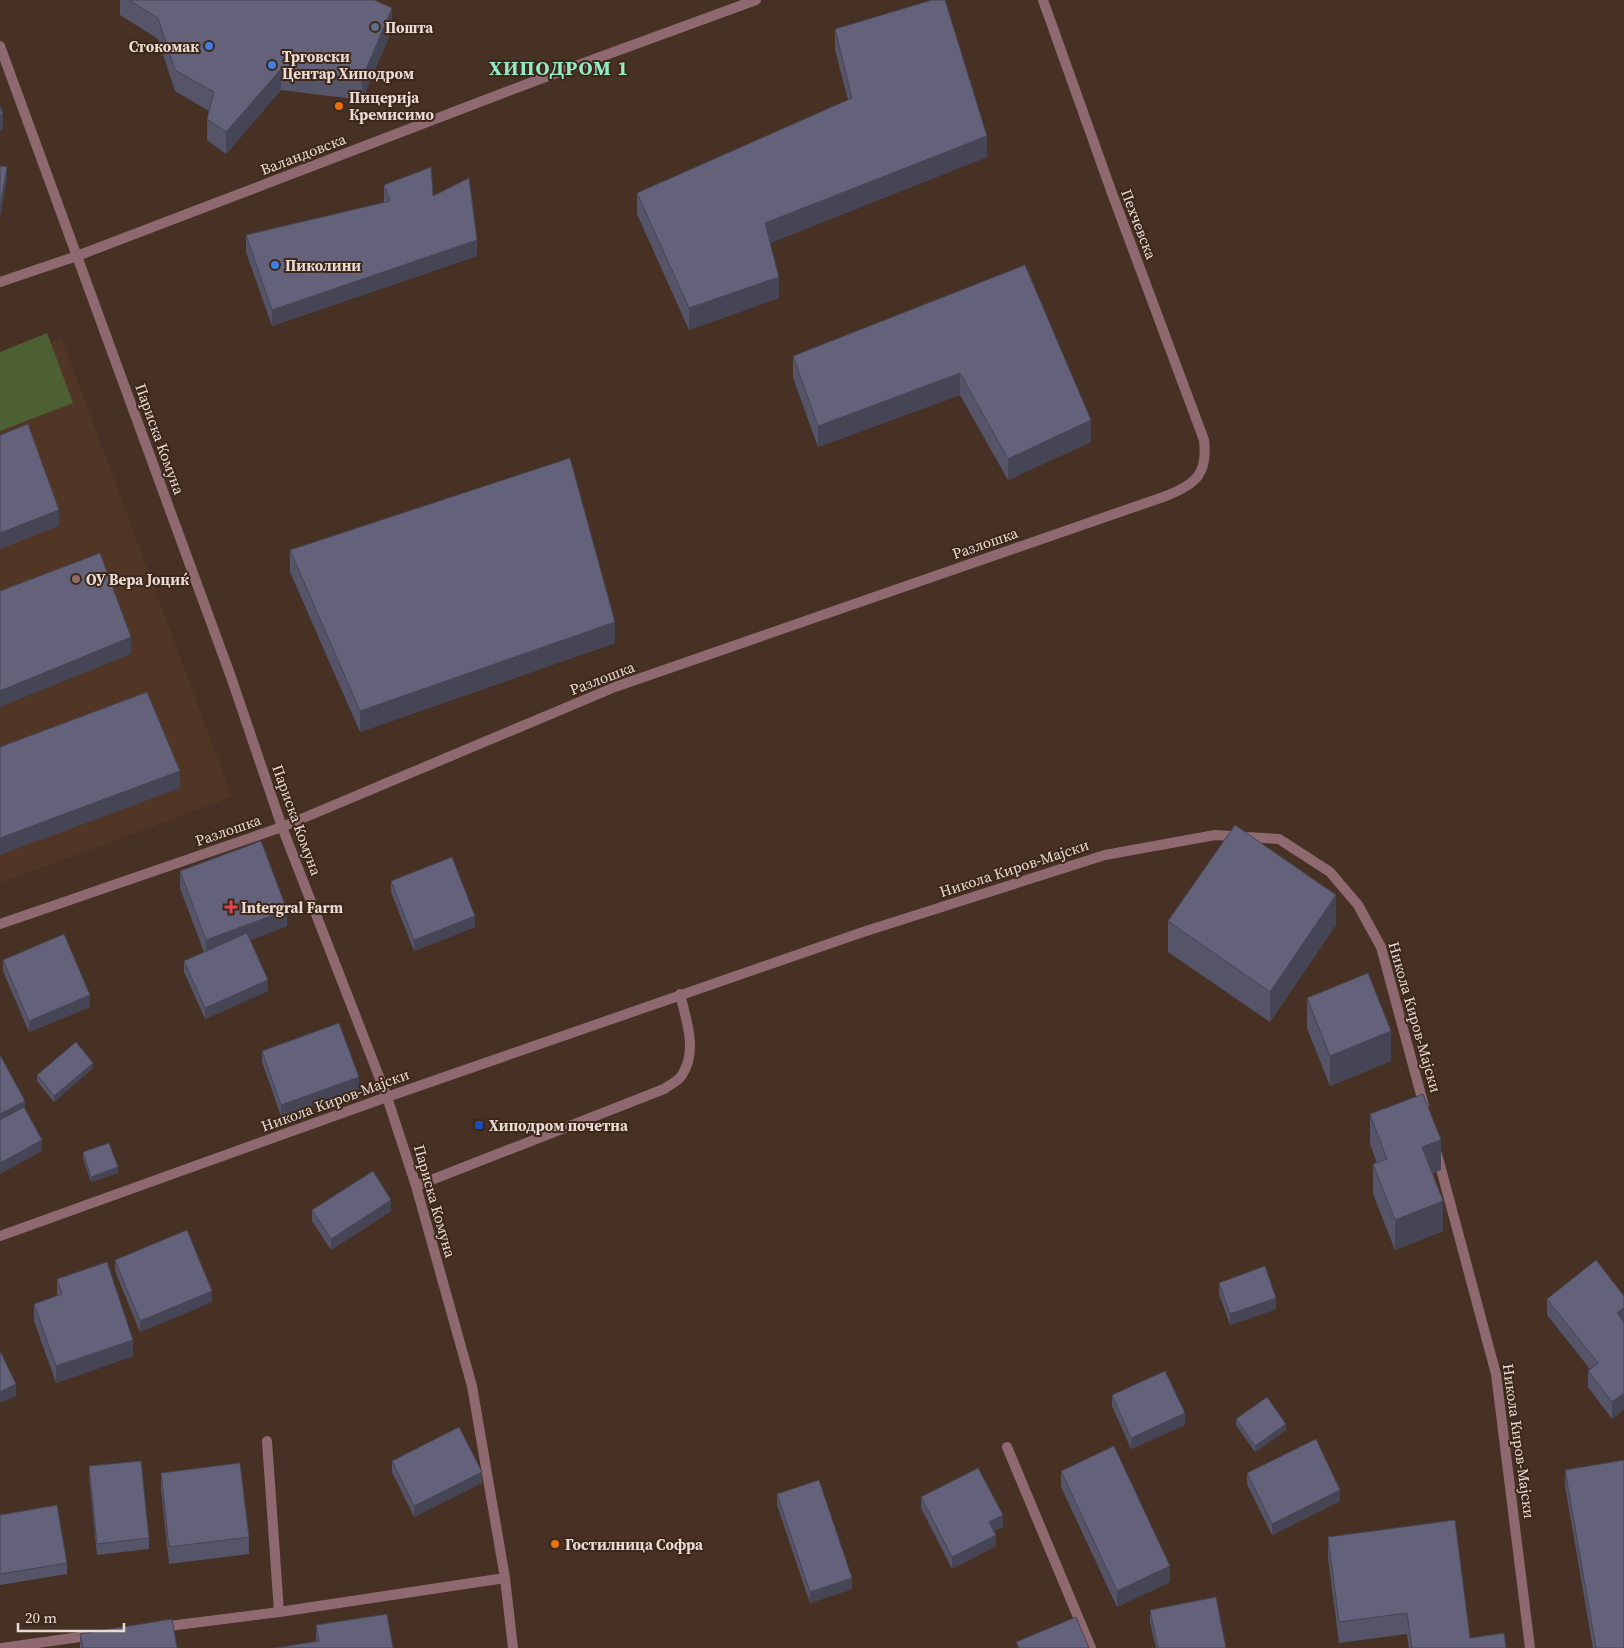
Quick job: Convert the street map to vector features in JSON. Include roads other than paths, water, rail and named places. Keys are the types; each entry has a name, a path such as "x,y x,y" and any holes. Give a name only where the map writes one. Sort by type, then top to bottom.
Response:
{"street":[{"name":"Валандовска","path":"0,282 77,256 531,83 756,0"},
{"name":"Пехчевска","path":"1043,0 1113,196 1204,440 1206,458"},
{"name":"Париска Комуна","path":"0,46 231,677 282,827 387,1097 416,1186 472,1386 505,1578 513,1648"},
{"name":"Разлошка","path":"0,924 282,827 615,687 1183,490 1196,480 1206,458"},
{"name":"Никола Киров-Мајски","path":"0,1236 387,1097 863,932 1105,855 1215,836 1279,839 1330,872 1358,905 1380,947 1427,1116"},
{"path":"416,1186 664,1089 682,1076 690,1057 689,1032 680,994"},
{"name":"Никола Киров-Мајски","path":"1435,1144 1496,1374 1530,1648"},
{"path":"267,1442 279,1612"},
{"path":"1007,1447 1091,1648"},
{"path":"150,1628 279,1612 505,1578"},
{"path":"2,1648 101,1634"}],"place":[{"name":"Пошта","path":"375,27"},
{"name":"Стокомак","path":"209,46"},
{"name":"Трговски Центар Хиподром","path":"272,65"},
{"name":"Пицерија Кремисимо","path":"339,106"},
{"name":"Пиколини","path":"275,265"},
{"name":"ОУ Вера Јоциќ","path":"76,579"},
{"name":"Intergral Farm","path":"231,907"},
{"name":"Хиподром почетна","path":"479,1125"},
{"name":"Гостилница Софра","path":"555,1544"}],"district":[{"name":"ХИПОДРОМ 1","path":"559,68"}]}
